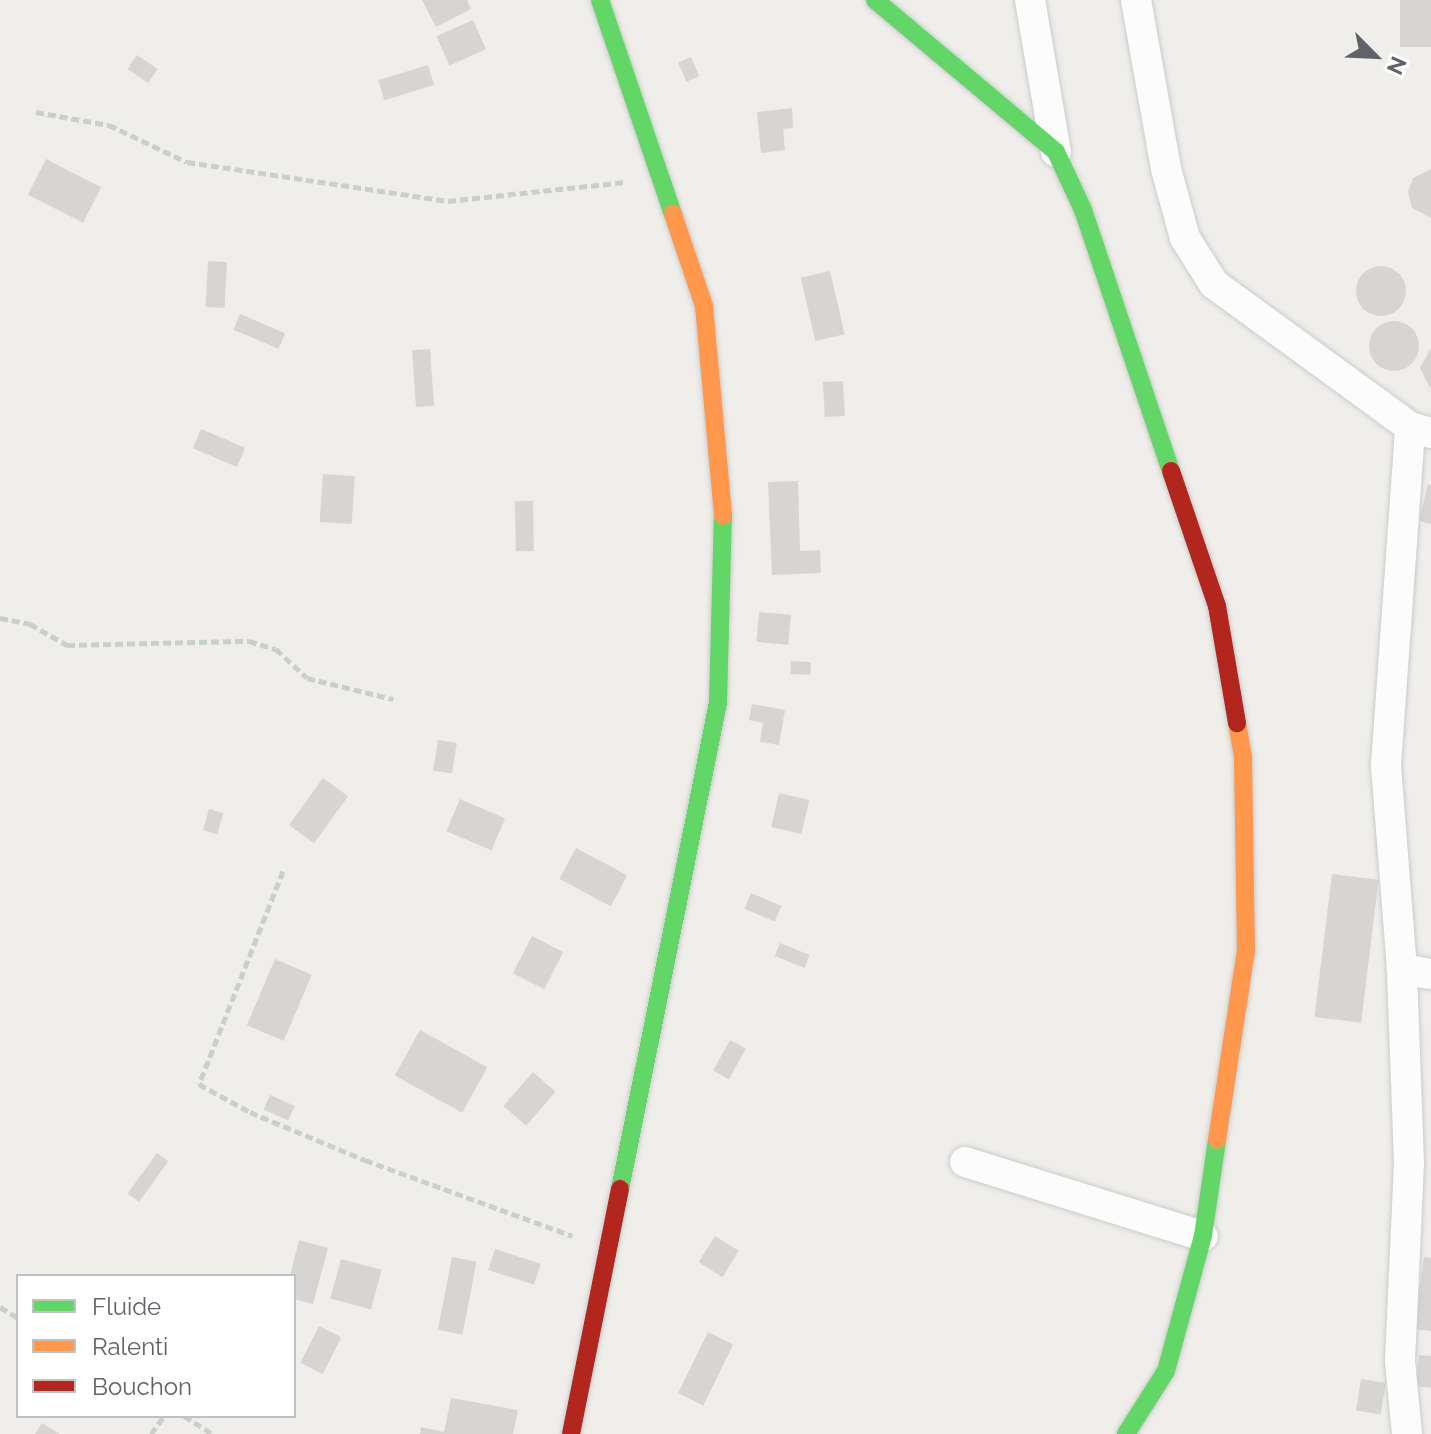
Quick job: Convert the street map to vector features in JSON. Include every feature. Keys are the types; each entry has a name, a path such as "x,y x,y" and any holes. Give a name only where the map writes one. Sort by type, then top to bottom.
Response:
{"street":[{"path":"571,1434 612,1248 718,703 724,530 704,306 664,178 600,0"},
{"path":"875,0 1056,152"},
{"path":"1030,0 1056,152 1083,210 1217,606 1243,757 1246,950 1203,1236 1166,1371 1126,1434"},
{"path":"1136,0 1166,169 1185,238 1214,284 1420,430 1386,765 1417,971 1400,1361 1407,1434"},
{"path":"965,1162 1203,1236"}],"path":[{"path":"36,112 109,125 187,162 448,201 664,178"},
{"path":"0,618 30,624 67,645 249,641 276,649 307,678 393,699"},
{"path":"283,871 199,1084 250,1112 365,1160 612,1248"},
{"path":"187,1418 211,1433"}],"building":[{"path":"422,0 467,0 471,9 436,27"},
{"path":"1400,0 1431,0 1431,47 1400,47"},
{"path":"473,20 486,49 449,66 436,36"},
{"path":"137,55 158,69 148,83 127,69"},
{"path":"691,57 699,76 686,82 678,62"},
{"path":"428,65 434,85 384,100 378,80"},
{"path":"792,108 793,128 783,129 785,150 761,153 757,112"},
{"path":"46,159 101,187 83,223 28,195"},
{"path":"1431,169 1431,218 1412,208 1408,192 1413,178"},
{"path":"208,261 227,262 225,308 206,307"},
{"path":"1381,266 1399,273 1406,291 1399,309 1381,316 1363,309 1356,291 1363,273"},
{"path":"830,271 845,334 815,341 801,278"},
{"path":"240,314 285,333 278,349 233,330"},
{"path":"1394,321 1412,328 1419,346 1412,364 1394,371 1376,364 1369,346 1376,328"},
{"path":"1431,348 1431,390 1420,368"},
{"path":"430,349 434,406 416,407 412,350"},
{"path":"843,381 845,416 825,417 823,382"},
{"path":"201,429 245,448 237,467 193,448"},
{"path":"323,474 355,476 352,524 320,522"},
{"path":"798,481 800,551 820,550 821,573 772,575 768,482"},
{"path":"1428,484 1431,485 1431,524 1419,521"},
{"path":"515,501 533,501 534,551 516,551"},
{"path":"759,612 791,615 788,645 756,642"},
{"path":"791,661 811,662 810,675 790,674"},
{"path":"752,704 785,710 779,745 760,742 763,723 749,720"},
{"path":"438,740 457,743 452,774 433,771"},
{"path":"323,778 348,796 314,843 289,825"},
{"path":"779,793 809,800 801,834 771,827"},
{"path":"460,799 505,818 491,850 446,831"},
{"path":"209,809 223,813 217,834 203,830"},
{"path":"576,848 627,875 611,906 560,879"},
{"path":"1332,874 1379,880 1361,1023 1314,1017"},
{"path":"751,893 781,906 775,922 744,909"},
{"path":"532,936 563,952 544,989 513,973"},
{"path":"780,943 810,955 804,968 775,956"},
{"path":"275,959 312,975 284,1041 247,1025"},
{"path":"420,1030 487,1067 462,1113 395,1075"},
{"path":"730,1040 746,1049 729,1079 713,1071"},
{"path":"533,1072 556,1092 526,1126 503,1106"},
{"path":"270,1095 295,1106 288,1121 263,1110"},
{"path":"157,1153 168,1161 139,1202 128,1193"},
{"path":"715,1236 739,1251 722,1277 699,1262"},
{"path":"299,1240 328,1248 313,1304 296,1300 296,1274 290,1274"},
{"path":"495,1249 541,1264 534,1285 488,1270"},
{"path":"452,1257 477,1262 462,1334 438,1330"},
{"path":"1424,1257 1431,1258 1431,1331 1414,1329"},
{"path":"341,1259 382,1270 371,1309 330,1299"},
{"path":"319,1326 341,1337 323,1374 300,1363"},
{"path":"708,1332 733,1344 703,1405 678,1393"},
{"path":"1419,1355 1431,1356 1431,1388 1416,1386"},
{"path":"1361,1379 1386,1383 1381,1415 1356,1411"},
{"path":"451,1398 518,1410 513,1434 420,1434 421,1427 444,1432"},
{"path":"42,1423 60,1434 35,1434"}],"traffic: fast":[{"path":"600,0 673,214"},
{"path":"875,0 1056,152 1083,210 1171,471"},
{"path":"620,1189 718,703 723,516"},
{"path":"1126,1434 1166,1371 1203,1236 1217,1140"}],"traffic: slow":[{"path":"673,214 704,306 723,516"},
{"path":"1217,1140 1246,950 1243,757 1237,723"}],"traffic: jam":[{"path":"1171,471 1217,606 1237,723"},
{"path":"571,1434 620,1189"}]}
